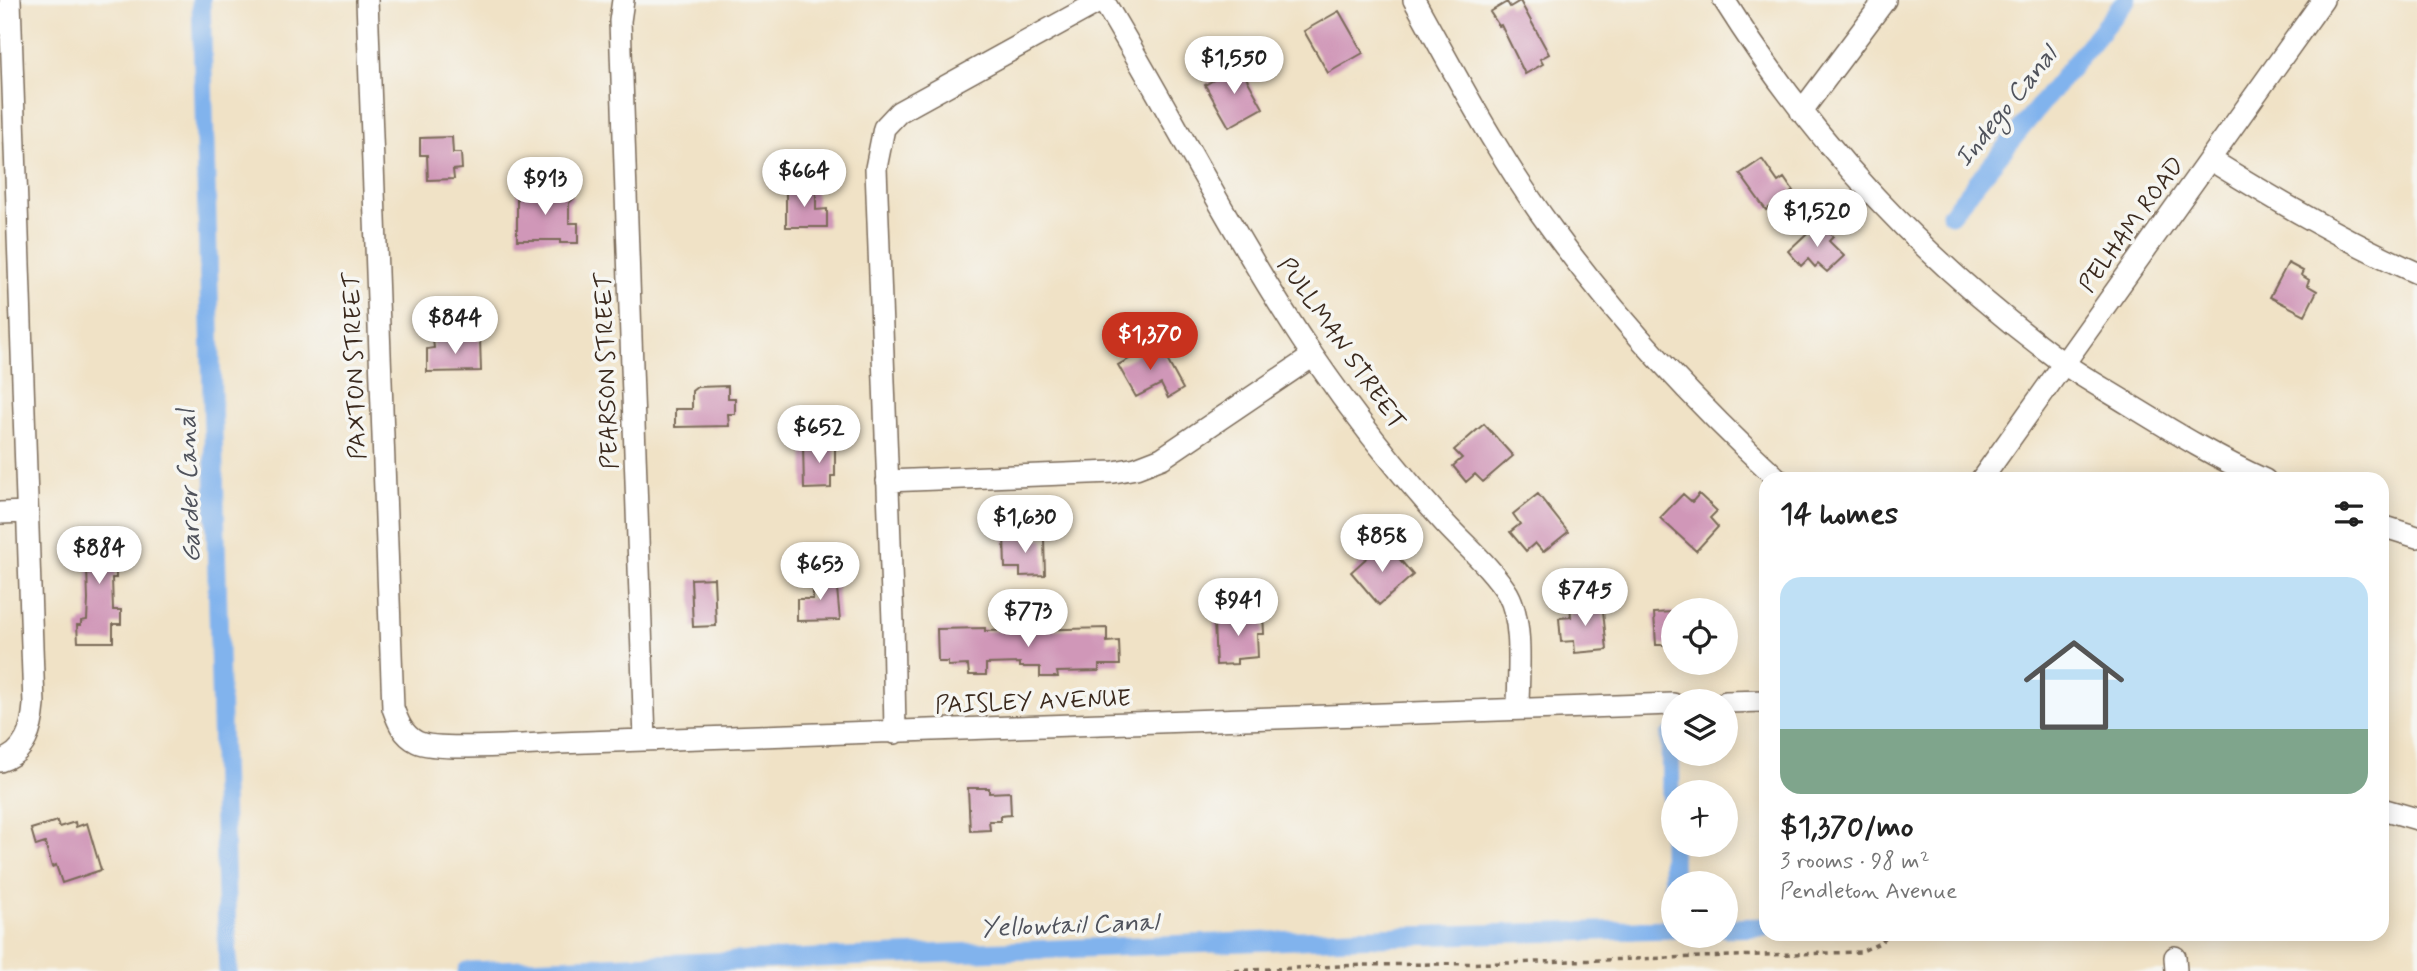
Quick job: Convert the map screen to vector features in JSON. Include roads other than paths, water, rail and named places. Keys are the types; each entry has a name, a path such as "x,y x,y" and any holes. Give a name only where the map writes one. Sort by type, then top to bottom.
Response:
{"street":[{"name":"PAXTON STREET","path":"367,0 393,708 400,728"},
{"name":"PEARSON STREET","path":"623,0 620,35 645,740"},
{"path":"895,733 876,168 884,128 899,112 1102,0"},
{"name":"PULLMAN STREET","path":"1102,0 1251,257 1314,356 1379,444 1508,595 1516,614 1518,709"},
{"path":"1414,0 1485,128 1553,232 1606,300 1671,374 1771,472"},
{"path":"1724,0 1801,112 1849,170 1903,228 1969,288 2064,363 2197,444 2250,472"},
{"path":"1801,112 1885,0"},
{"name":"PELHAM ROAD","path":"1987,472 2323,0"},
{"path":"0,761 9,758 24,745 32,727 34,705 28,512 9,262 7,9"},
{"path":"2211,160 2311,220 2417,273"},
{"path":"887,481 1114,472 1136,468 1161,458 1314,356"},
{"path":"0,513 28,512"},
{"path":"2389,528 2417,537"},
{"path":"1738,702 1759,701"},
{"name":"PAISLEY AVENUE","path":"400,728 418,743 438,747 1661,704"},
{"path":"2389,811 2417,819"}],"waterway":[{"name":"Garder Canal","path":"201,0 228,971"},
{"name":"Indego Canal","path":"1951,214 2126,0"},
{"path":"1671,766 1672,871"},
{"name":"Yellowtail Canal","path":"1738,928 1759,927"},
{"name":"Yellowtail Canal","path":"467,971 1406,936 1661,929"}]}
